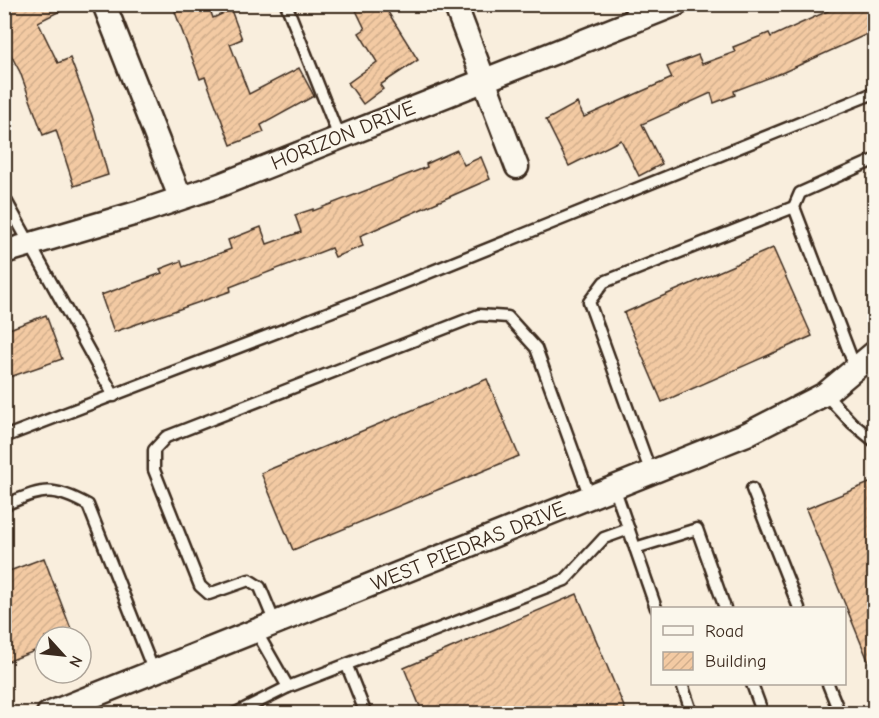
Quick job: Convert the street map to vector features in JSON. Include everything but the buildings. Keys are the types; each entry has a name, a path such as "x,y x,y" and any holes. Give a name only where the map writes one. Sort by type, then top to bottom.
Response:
{"street":[{"path":"104,4 180,197"},
{"path":"455,4 517,167"},
{"name":"HORIZON DRIVE","path":"4,252 140,212 220,185 485,78 632,12 676,4"},
{"name":"WEST PIEDRAS DRIVE","path":"48,714 747,434 825,394 867,364"}],"lane":[{"path":"286,4 339,137"},
{"path":"4,437 114,396 874,93"},
{"path":"651,473 589,302 604,282 794,207 800,193 874,160"},
{"path":"4,197 114,396"},
{"path":"794,207 867,364"},
{"path":"288,687 266,627 260,587 249,580 209,594 200,586 154,470 154,450 166,437 479,315 508,317 536,348 590,497"},
{"path":"825,394 852,423 874,441"},
{"path":"614,487 655,607"},
{"path":"4,505 43,489 69,495 88,505 154,672"},
{"path":"752,489 798,607"},
{"path":"635,548 697,529 724,607"},
{"path":"234,714 288,687 565,580 604,538 629,530"},
{"path":"347,666 366,714"},
{"path":"682,685 692,714"},
{"path":"752,685 763,714"},
{"path":"828,685 840,714"}]}
